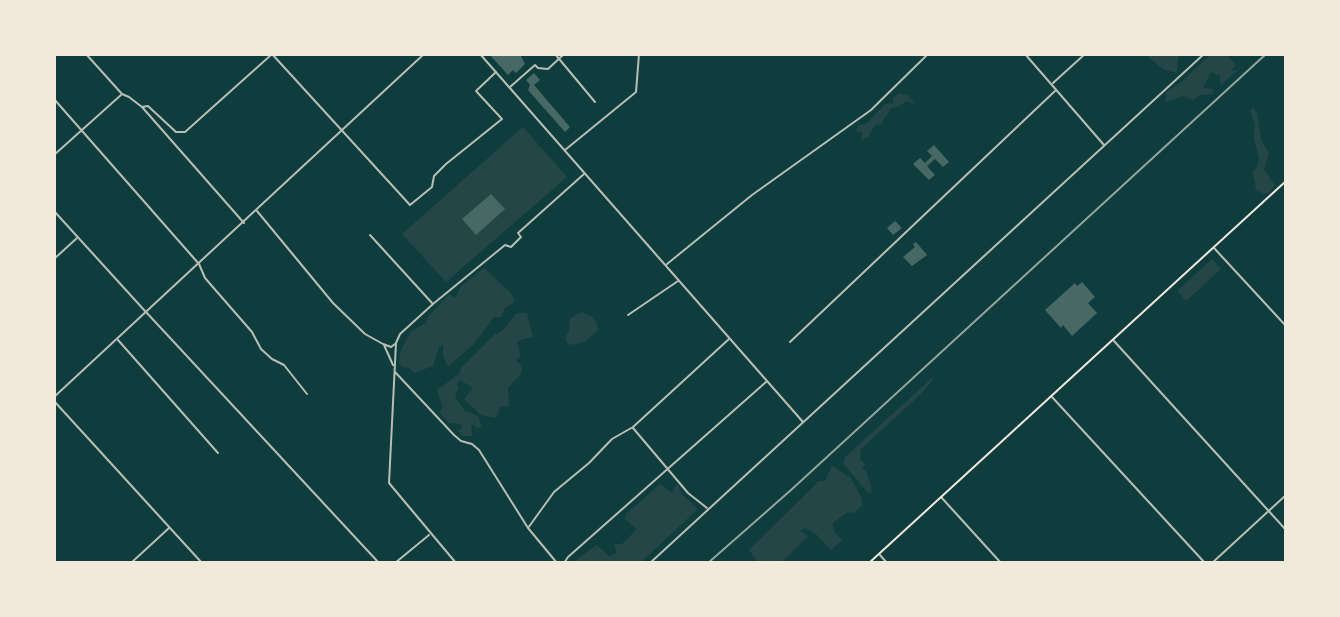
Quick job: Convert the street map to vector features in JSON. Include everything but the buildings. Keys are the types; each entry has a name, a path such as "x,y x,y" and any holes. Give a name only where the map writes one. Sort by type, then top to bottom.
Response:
{"main road":[{"path":"869,563 1286,181"}],"street":[{"path":"86,54 122,94 142,107 244,223"},
{"path":"142,107 148,106 176,132 185,132 272,54 410,205 432,187 434,176 446,164 502,119 476,91 497,72"},
{"path":"202,563 54,399 424,54"},
{"path":"481,54 804,423"},
{"path":"555,54 595,102"},
{"path":"510,87 535,65 548,69 564,54"},
{"path":"565,150 636,92 639,54"},
{"path":"666,265 752,195 871,110 928,54"},
{"path":"1025,54 1105,146"},
{"path":"1050,85 1085,54"},
{"path":"650,563 1204,54"},
{"path":"790,342 1055,91"},
{"path":"54,155 122,94"},
{"path":"54,99 199,264 205,278 252,332 261,349 284,365 307,394"},
{"path":"456,563 389,483 396,343 400,334 433,304 505,245 511,247 521,237 518,233 584,173"},
{"path":"257,210 333,303 365,334 391,347 396,343"},
{"path":"54,211 379,563"},
{"path":"370,235 433,304"},
{"path":"54,259 78,237"},
{"path":"1214,248 1286,326"},
{"path":"628,315 679,280"},
{"path":"117,339 218,453"},
{"path":"528,528 554,492 612,439 633,427 730,339"},
{"path":"1113,340 1286,530"},
{"path":"383,344 394,370 454,435 479,450 528,528 557,563"},
{"path":"564,563 767,381"},
{"path":"1051,396 1205,563"},
{"path":"633,427 688,493 708,509"},
{"path":"1212,563 1286,495"},
{"path":"941,497 1001,563"},
{"path":"131,563 169,528"},
{"path":"395,563 430,534"},
{"path":"879,554 887,563"}],"shaded area":[{"path":"1145,54 1182,54 1178,58 1177,73 1163,69"},
{"path":"1211,54 1226,54 1236,65 1231,71 1238,70 1221,85 1220,76 1211,72 1203,88 1214,89 1212,94 1200,95 1193,100 1184,96 1165,102 1166,92"},
{"path":"900,93 907,95 915,104 906,101 891,108 881,124 874,126 868,137 861,140 862,133 856,131 858,125 866,124 885,104 893,103 893,97"},
{"path":"1253,107 1257,113 1261,139 1269,154 1264,169 1275,185 1264,194 1256,190 1253,172 1259,158 1250,110"},
{"path":"523,127 567,177 446,282 402,234"},
{"path":"1212,259 1221,269 1186,301 1177,291"},
{"path":"484,268 510,292 515,300 512,304 505,308 501,317 494,317 473,345 448,366 443,357 443,345 439,347 433,366 414,373 402,367 399,363 400,352 410,332 426,323 449,294 455,298 461,286"},
{"path":"582,312 593,317 599,329 586,341 573,345 567,343 565,338 570,318"},
{"path":"517,313 527,313 533,337 517,343 521,357 516,360 522,366 521,374 508,388 509,406 499,407 495,418 481,415 464,399 473,388 460,380 457,383 459,390 455,393 457,400 465,411 478,416 482,427 476,428 474,424 471,426 472,436 462,436 457,430 462,429 461,424 449,423 439,412 443,408 437,390 459,374 461,368"},
{"path":"932,378 920,395 861,449 860,459 865,464 862,469 866,471 871,486 871,493 867,492 843,463 846,456"},
{"path":"832,466 851,478 862,499 862,506 854,513 848,512 833,523 834,531 842,540 831,550 816,534 805,528 800,531 808,536 781,563 756,560 749,550 819,481 825,481"},
{"path":"660,484 672,493 677,484 683,495 698,509 640,563 571,563 597,545 609,556 617,553 614,544 622,544 636,528 625,519 626,514"}],"railway":[{"path":"708,563 1266,54"}]}
